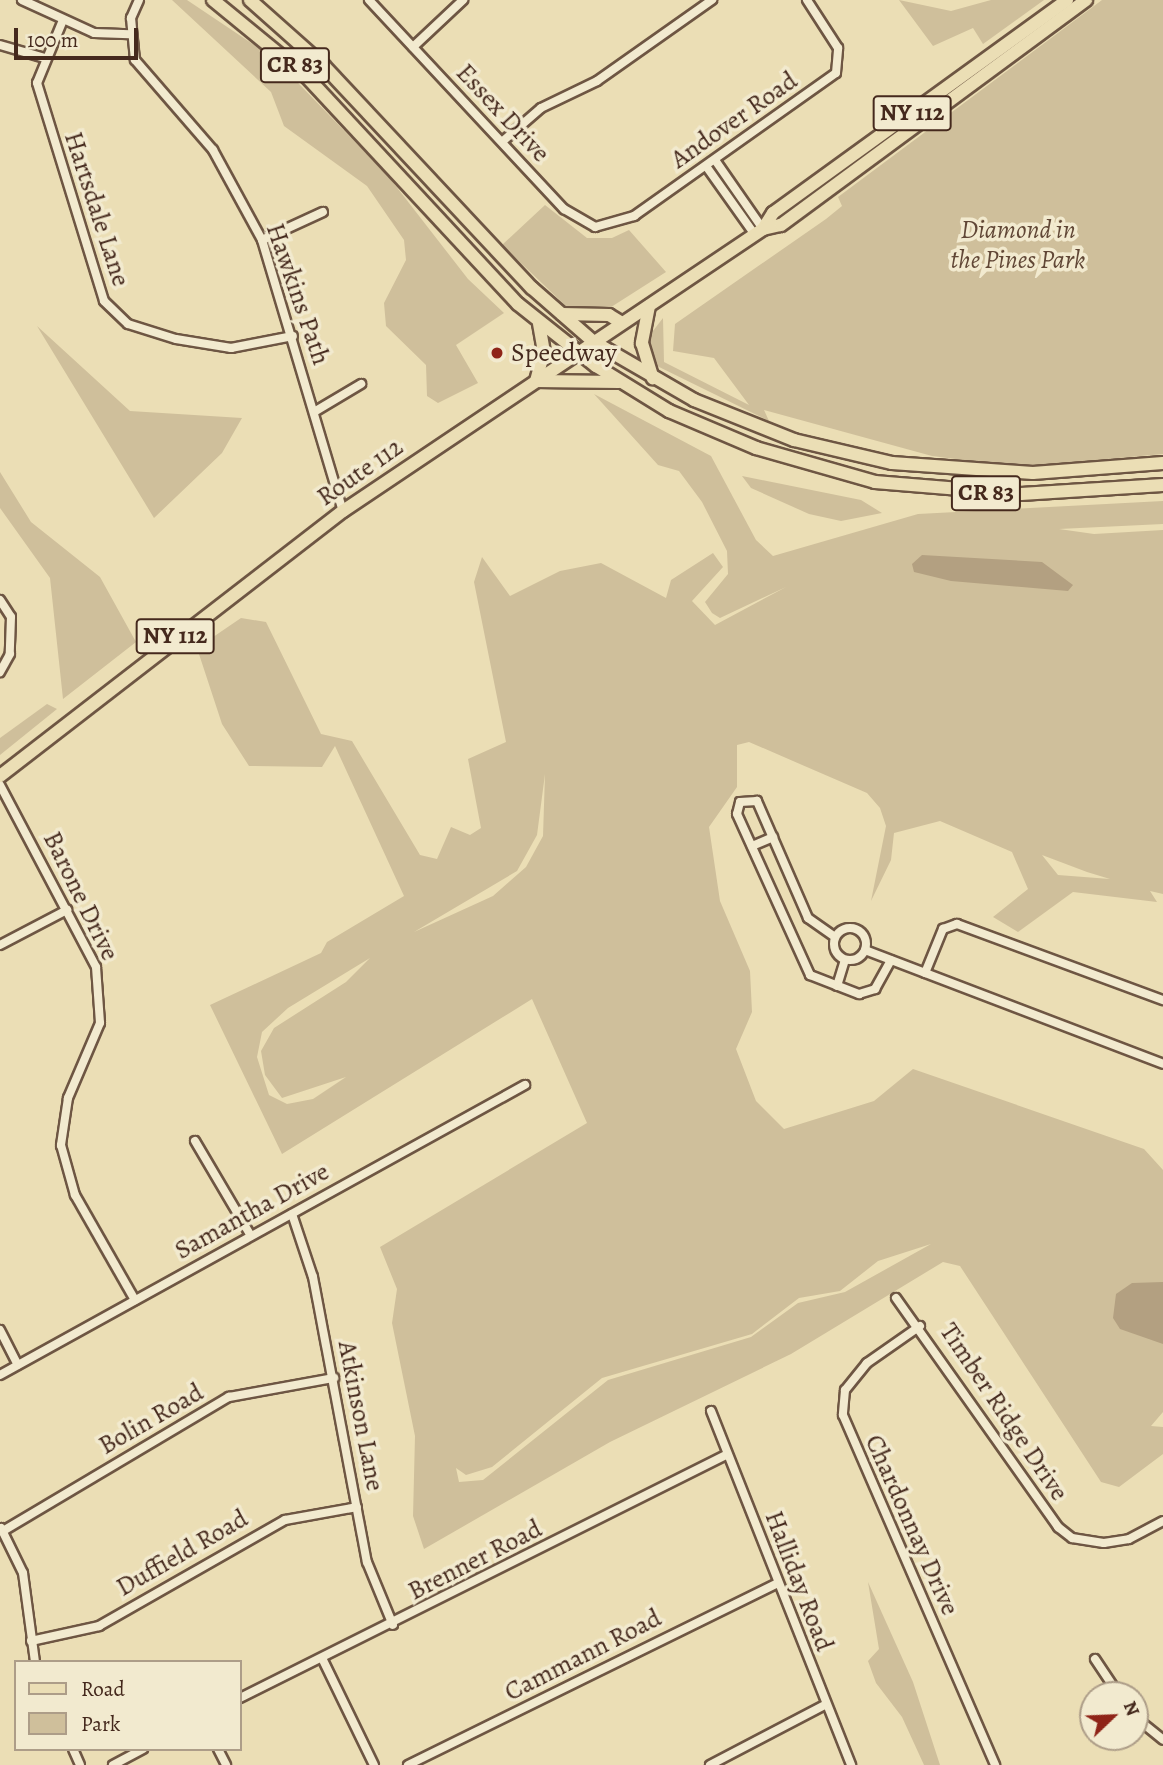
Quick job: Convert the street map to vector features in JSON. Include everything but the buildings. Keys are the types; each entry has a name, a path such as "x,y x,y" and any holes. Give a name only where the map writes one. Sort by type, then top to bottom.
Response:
{"main road":[{"name":"CR 83","path":"213,0 306,76 539,323 619,382 756,448 901,486 1021,495 1163,485"},
{"name":"CR 83","path":"250,0 324,65 562,314 594,342 653,379 794,440 903,464 1033,473 1163,463"},
{"name":"Route 112","path":"759,232 773,213 1067,0"},
{"name":"Route 112","path":"0,776 343,511 759,232 782,225 1086,0"},
{"path":"649,306 642,343 653,379"},
{"path":"562,314 609,314 622,323"},
{"path":"539,323 544,352 536,381 619,382"},
{"path":"901,486 903,464"}],"street":[{"path":"22,0 94,33 130,34"},
{"name":"Hawkins Path","path":"139,0 130,34 139,68 213,150 262,240 293,336 343,511"},
{"name":"Essex Drive","path":"369,0 574,218 595,227 621,224"},
{"path":"412,47 463,0"},
{"path":"503,141 541,108 597,81 712,0"},
{"name":"Andover Road","path":"621,224 836,72 831,33 807,0"},
{"name":"Hartsdale Lane","path":"63,20 44,58 37,83 43,113 94,282 116,315 148,333 231,348 293,336"},
{"path":"0,45 44,58"},
{"path":"715,160 759,232"},
{"path":"706,166 759,232"},
{"path":"262,240 323,212"},
{"path":"314,412 361,384"},
{"path":"0,600 10,617 10,654 0,672"},
{"name":"Barone Drive","path":"0,785 96,967 100,1013 68,1098 61,1145 75,1195 135,1300"},
{"path":"835,937 808,918 773,837 750,798 737,814 810,975 859,994 875,989 891,960"},
{"path":"752,846 773,837"},
{"path":"0,945 67,909"},
{"path":"925,973 943,929 957,924 1163,1000"},
{"path":"845,960 834,949 835,937 843,929 857,929 865,950"},
{"path":"837,986 845,960 865,950 1163,1064"},
{"name":"Samantha Drive","path":"0,1375 525,1085"},
{"path":"195,1141 251,1236"},
{"name":"Atkinson Lane","path":"292,1214 308,1256 334,1378 367,1562 393,1625"},
{"name":"Timber Ridge Drive","path":"895,1298 920,1326 1058,1527 1072,1538 1104,1544 1129,1539 1163,1521"},
{"name":"Chardonnay Drive","path":"920,1326 867,1363 845,1390 843,1415 995,1765"},
{"path":"0,1330 18,1365"},
{"name":"Bolin Road","path":"1,1528 229,1397 334,1378"},
{"name":"Halliday Road","path":"711,1411 726,1455 851,1765"},
{"name":"Brenner Road","path":"242,1697 393,1625 726,1455"},
{"name":"Duffield Road","path":"31,1641 99,1626 285,1520 356,1507"},
{"path":"1,1528 23,1573 35,1660"},
{"name":"Cammann Road","path":"408,1765 778,1583"},
{"path":"322,1658 374,1765"},
{"path":"1095,1659 1110,1681"},
{"path":"710,1765 825,1705"},
{"path":"1149,1728 1163,1740"},
{"path":"113,1765 139,1751"}],"green space":[{"path":"172,0 187,0 275,59 388,176 468,279 504,313 456,345 478,383 438,403 427,396 426,365 386,326 384,303 406,260 404,240 367,186 284,126 271,92"},
{"path":"899,0 951,11 991,0 1044,0 983,44 973,28 933,46"},
{"name":"Diamond in the Pines Park","path":"1102,0 1163,0 1163,454 1018,467 932,456 764,410 769,421 653,364 649,336 663,318 664,362 749,405 714,358 673,351 675,324 826,219 842,206 838,197"},
{"path":"545,205 587,238 612,238 629,230 666,272 608,309 568,308 502,245"},
{"path":"37,326 130,411 242,418 222,453 154,518"},
{"path":"594,394 711,456 756,540 773,556 918,514 1163,501 1163,524 1059,529 1094,534 1163,530 1163,894 1150,891 1157,902 1073,892 1018,932 993,917 1028,889 1012,852 940,821 894,833 891,860 871,901 886,826 880,808 867,793 749,742 737,745 737,787 709,827 720,901 750,971 752,1012 736,1049 756,1101 784,1129 874,1101 913,1069 1144,1149 1163,1170 1163,1412 1151,1426 1163,1427 1163,1454 1119,1487 1101,1482 960,1266 943,1262 791,1354 610,1442 424,1549 413,1516 415,1436 392,1323 397,1289 380,1247 587,1123 532,999 282,1154 210,1005 321,953 327,942 404,896 335,746 322,767 249,766 222,724 197,648 241,618 266,622 321,734 352,741 420,855 437,859 451,827 470,835 481,828 468,759 506,742 474,582 482,557 510,596 560,571 601,563 666,598 671,580 713,553 723,567 692,601 715,625 786,587 720,618 712,613 705,602 728,574 727,551 702,502 679,471 658,465","holes":["545,774 543,836 526,867 493,896 414,932 517,871 537,835","1042,855 1110,879 1058,875","370,958 346,982 274,1028 261,1051 265,1075 282,1098 346,1077 313,1099 287,1104 269,1095 257,1057 262,1032 288,1008","931,1244 845,1292 798,1303 751,1337 608,1380 483,1480 459,1482 456,1468 466,1475 492,1467 602,1378 752,1334 799,1298 840,1291 878,1261"]},
{"path":"0,472 31,522 100,577 136,642 63,699 50,578 0,508"},
{"path":"742,476 861,500 882,513 841,521 809,514 751,488"},
{"path":"47,704 57,709 0,755 0,738"},
{"path":"868,1582 913,1682 940,1765 924,1765 902,1717 876,1683 868,1661 879,1649"}],"shaded area":[{"path":"922,555 1042,562 1073,585 1068,591 951,581 914,572 912,564"},
{"path":"1163,1282 1163,1344 1120,1329 1113,1318 1116,1294 1132,1283"}],"place":[{"name":"Speedway","path":"497,353"}]}
